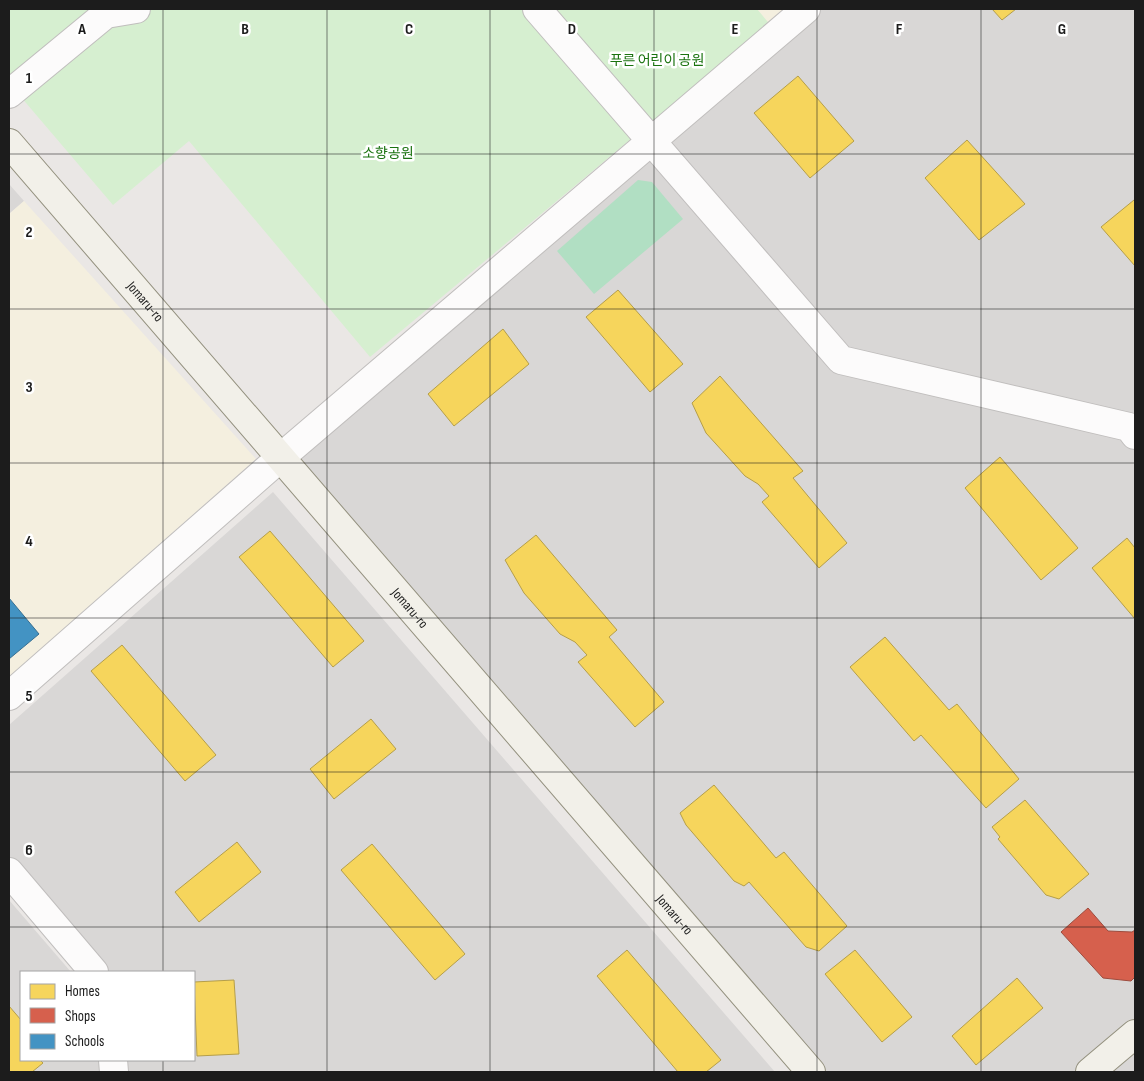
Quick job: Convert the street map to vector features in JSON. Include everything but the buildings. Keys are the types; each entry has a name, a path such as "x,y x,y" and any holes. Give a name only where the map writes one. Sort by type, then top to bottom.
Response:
{"street":[{"path":"9,94 104,11 136,9"},
{"path":"537,9 841,360 1129,427 1135,435"},
{"path":"9,696 280,458 806,9"},
{"name":"Jomaru-ro","path":"9,143 811,1072"},
{"path":"9,872 93,971"},
{"path":"1090,1072 1135,1034"}],"shaded area":[{"path":"754,9 806,9 776,35"},
{"path":"806,9 1135,9 1135,1072 811,1072 280,458"},
{"path":"9,184 24,201 9,214"},
{"path":"24,201 256,459 9,677 9,214"},
{"path":"273,492 775,1072 127,1072 126,1061 195,1061 195,971 102,971 9,861 9,725"},
{"path":"9,900 70,971 20,971 20,1061 103,1061 103,1072 9,1072"}],"green space":[{"name":"소향공원","path":"9,9 521,9 631,139 370,357 189,141 113,205 9,83"},
{"name":"푸른 어린이 공원","path":"546,9 757,9 773,28 652,132"},
{"path":"638,180 652,182 683,219 594,294 557,251"}]}
